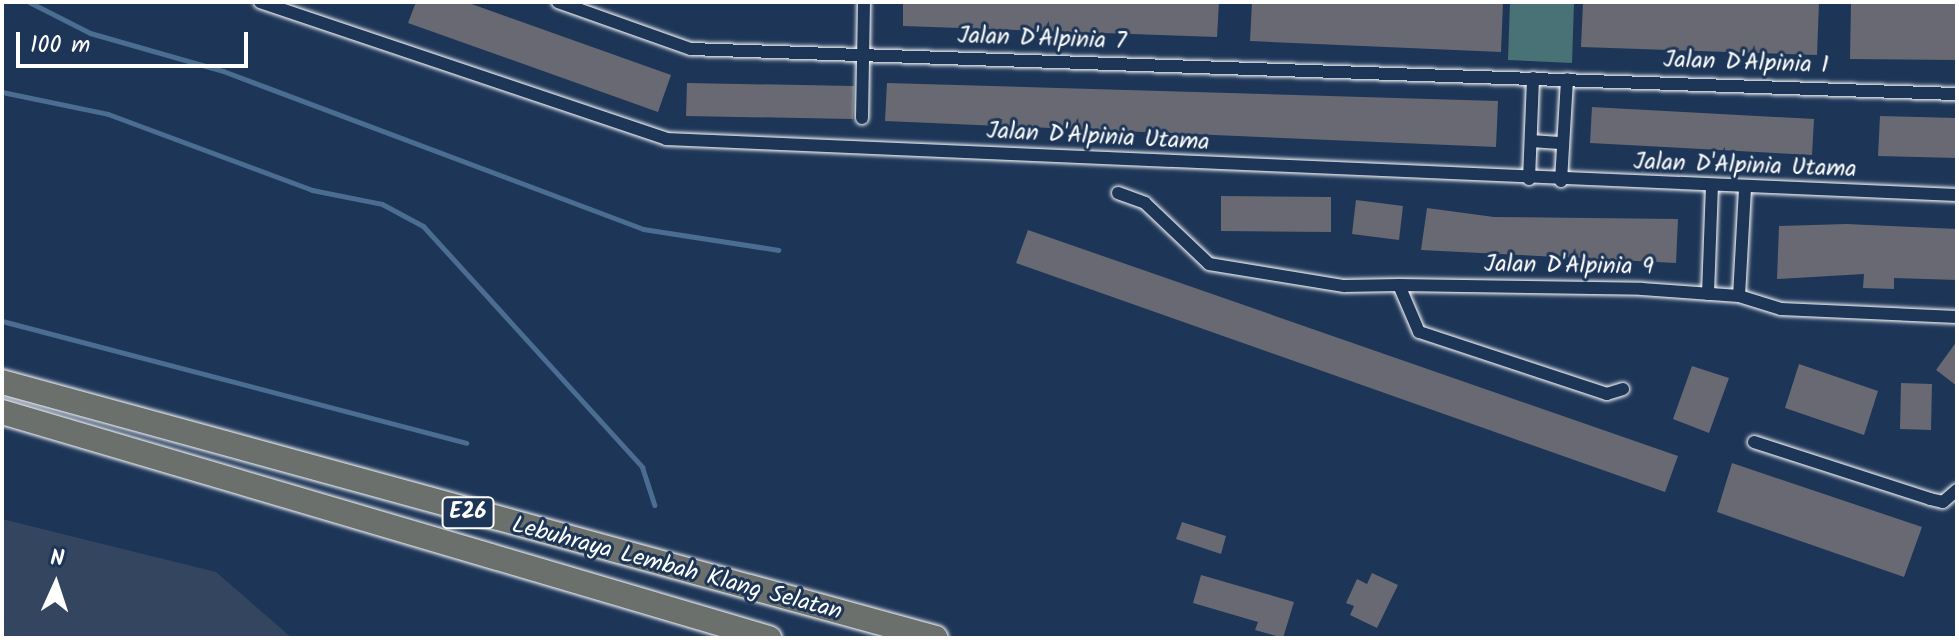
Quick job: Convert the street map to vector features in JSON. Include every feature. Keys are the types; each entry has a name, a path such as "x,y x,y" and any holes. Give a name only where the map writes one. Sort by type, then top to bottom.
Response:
{"highway":[{"name":"Lebuhraya Lembah Klang Selatan","path":"2,382 936,638"},
{"name":"Lebuhraya Lembah Klang Selatan","path":"2,412 769,638"}],"street":[{"name":"Jalan D'Alpinia Utama","path":"260,2 666,139 1561,181 1957,195"},
{"name":"Jalan D'Alpinia 7","path":"558,2 691,49 1533,78"},
{"path":"862,118 864,2"},
{"path":"1529,179 1533,78"},
{"name":"Jalan D'Alpinia 1","path":"1533,78 1957,94"},
{"path":"1561,181 1567,79"},
{"path":"1531,141 1563,143"},
{"path":"1708,294 1712,186"},
{"path":"1739,296 1745,188"},
{"name":"Jalan D'Alpinia 9","path":"1118,193 1145,203 1209,264 1329,285 1708,294 1739,296 1781,309 1957,317"},
{"path":"1399,285 1419,332 1607,394 1623,389"},
{"path":"1754,442 1930,499 1943,502 1957,490"}],"shaded area":[{"path":"2,519 216,572 292,638 2,638"}],"green space":[{"path":"1510,2 1574,2 1572,63 1508,60"}],"building":[{"path":"416,2 466,2 671,75 658,112 408,23"},
{"path":"903,2 1219,2 1217,37 903,26"},
{"path":"1252,2 1503,2 1501,52 1250,41"},
{"path":"1583,2 1819,2 1817,55 1581,47"},
{"path":"1851,2 1957,2 1957,60 1850,59"},
{"path":"687,83 854,86 853,119 686,116"},
{"path":"887,83 1498,101 1496,147 885,121"},
{"path":"1592,107 1814,119 1812,155 1590,143"},
{"path":"1880,116 1957,118 1957,158 1878,156"},
{"path":"1221,196 1331,197 1331,232 1221,231"},
{"path":"1356,200 1403,206 1399,240 1352,234"},
{"path":"1427,208 1494,217 1678,219 1676,263 1421,250"},
{"path":"1846,224 1957,229 1957,280 1894,278 1894,289 1863,288 1864,274 1777,279 1779,226"},
{"path":"1028,230 1678,456 1665,492 1016,263"},
{"path":"1957,341 1957,386 1936,370"},
{"path":"1799,364 1878,391 1864,435 1785,408"},
{"path":"1692,366 1729,378 1709,433 1673,419"},
{"path":"1901,383 1932,384 1931,430 1900,429"},
{"path":"1732,463 1922,527 1904,577 1717,512"},
{"path":"1182,522 1226,536 1221,554 1176,539"},
{"path":"1372,573 1398,585 1377,628 1350,615 1354,606 1346,603 1357,579 1367,584"},
{"path":"1201,575 1294,602 1283,638 1255,630 1258,622 1193,603"}],"waterway":[{"path":"29,2 90,33 223,71 643,229 778,250"},
{"path":"2,92 108,114 312,190 382,204 423,226 642,467 654,505"},
{"path":"2,321 466,443"}]}
